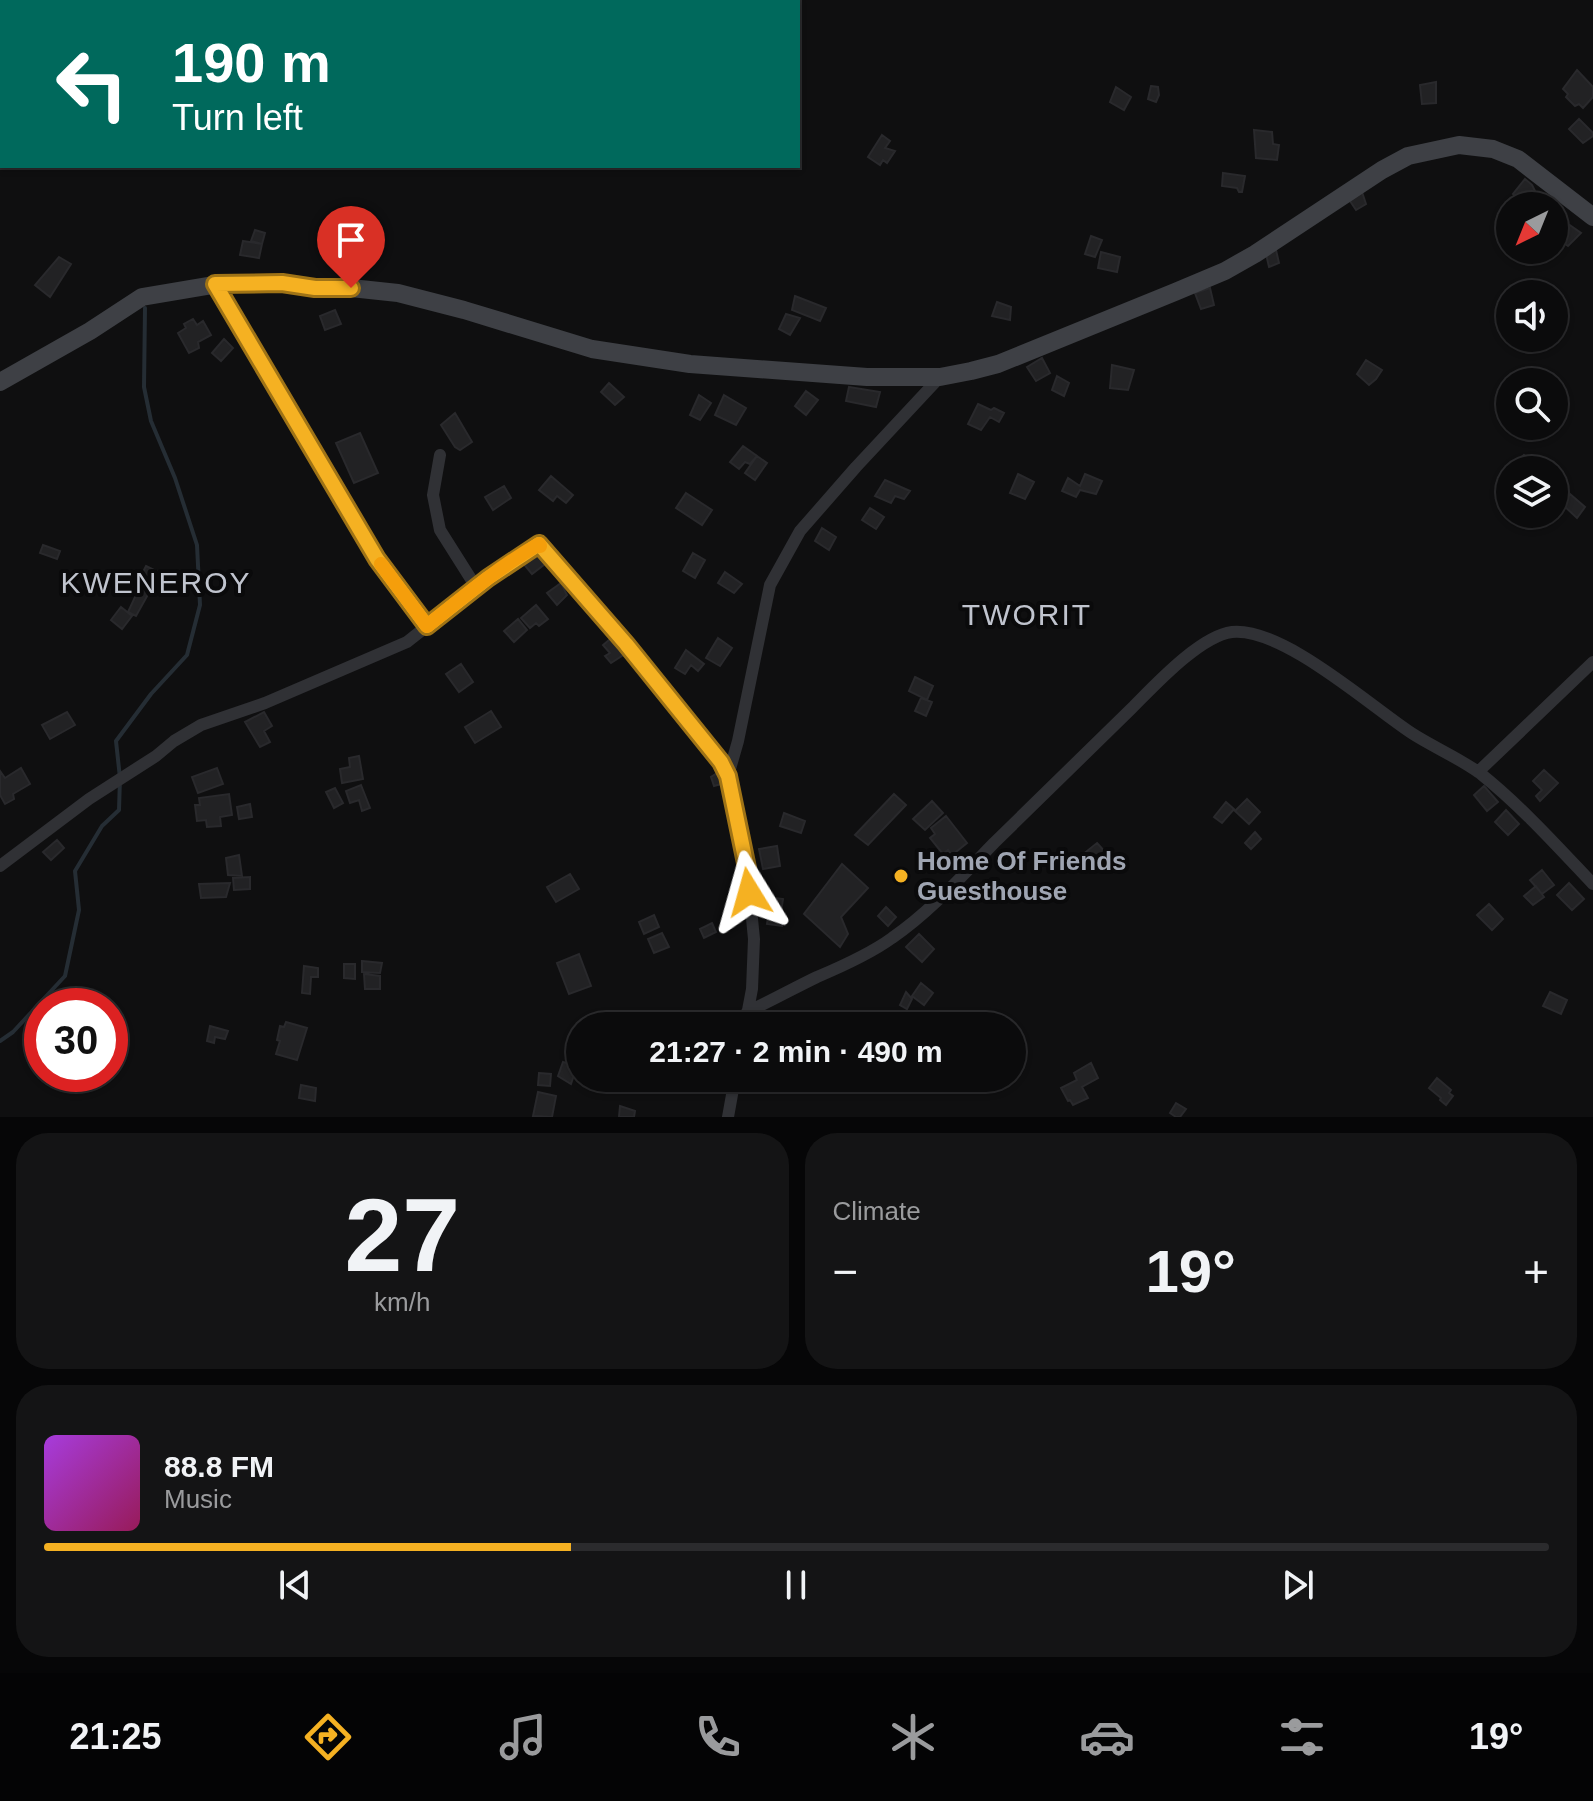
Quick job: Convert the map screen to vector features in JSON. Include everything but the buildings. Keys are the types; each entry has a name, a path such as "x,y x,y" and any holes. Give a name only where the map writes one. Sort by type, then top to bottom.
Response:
{"street":[{"path":"0,382 90,331 142,297 215,284 282,283 398,293 592,349 664,361 853,377 940,377 998,364 1225,271 1408,156 1459,145 1493,149 1518,159 1593,217"},
{"path":"215,284 377,559 427,626"},
{"path":"728,776 770,585 782,561 800,531 940,377"},
{"path":"440,455 433,495 440,530 476,587"},
{"path":"0,866 89,799 174,741 201,725 265,703 407,642 476,587 539,544 626,644 721,762 728,776 747,868 754,939 752,989 747,1012"},
{"path":"747,1012 841,967 892,938 939,899 1162,679 1202,645 1218,635 1234,632 1254,633 1279,643 1328,673 1412,733 1478,772 1535,822 1593,884"},
{"path":"1478,772 1593,662"},
{"path":"728,1117 732,1092"}],"waterway":[{"path":"0,1041 13,1032 65,976 79,910 75,871 102,826 119,810 116,741 151,694 187,655 200,605 197,545 175,478 151,421 144,387 145,308"}],"slow traffic":[{"path":"381,564 427,626 522,553 540,546"}],"place":[{"name":"Home Of Friends Guesthouse","path":"901,876"}],"district":[{"name":"KWENEROY","path":"156,583"},
{"name":"TWORIT","path":"1027,615"}],"route":[{"path":"351,288 315,288 282,283 215,284 377,559 427,626 522,553 539,544 626,644 721,762 728,776 749,892"}]}
